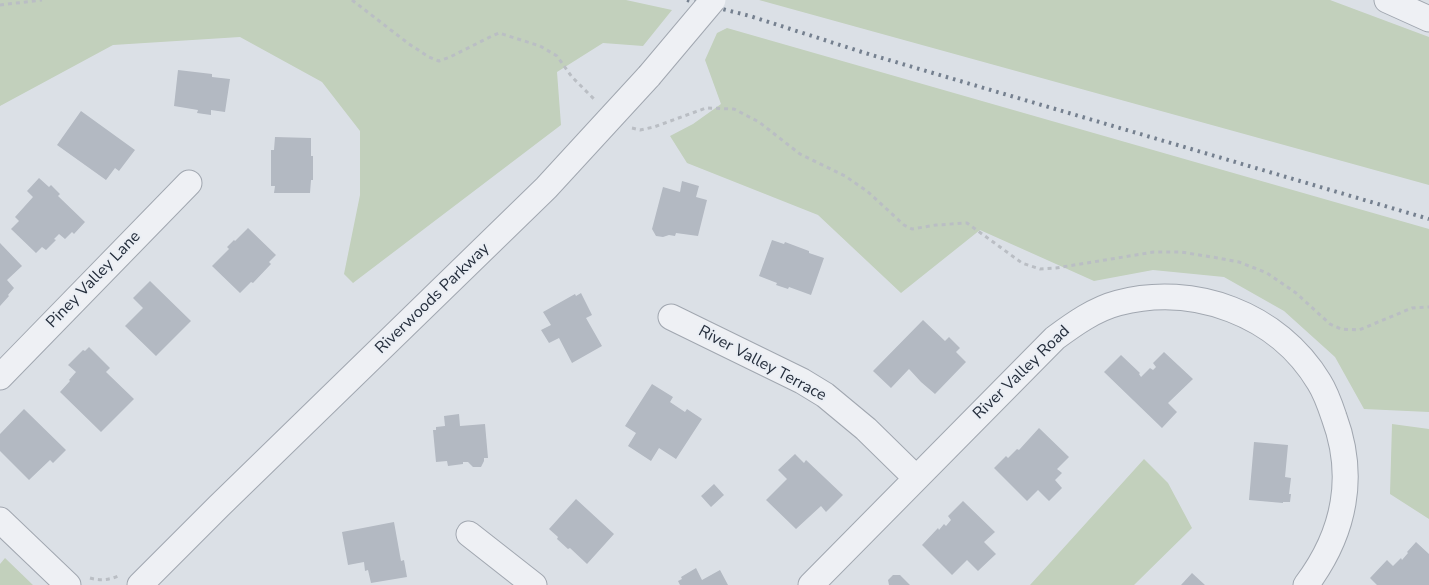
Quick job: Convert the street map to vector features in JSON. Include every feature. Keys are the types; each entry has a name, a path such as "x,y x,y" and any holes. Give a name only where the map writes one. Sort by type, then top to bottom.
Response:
{"street":[{"name":"Riverwoods Parkway","path":"131,579 219,506 546,188 613,116 713,0"},
{"path":"1387,0 1429,19"},
{"name":"Piney Valley Lane","path":"0,377 189,183"},
{"name":"River Valley Road","path":"811,585 1055,338 1095,312 1116,303 1139,298 1163,296 1192,298 1215,304 1260,322 1294,350 1320,383 1338,430 1345,481 1343,502 1333,539 1323,560 1306,585"},
{"name":"River Valley Terrace","path":"671,317 802,381 825,395 866,429 916,478"},
{"path":"0,520 78,581"},
{"path":"469,534 534,585"}],"path":[{"path":"0,5 42,0"},
{"path":"352,0 409,44 439,61 499,34 540,46 557,56 587,93 630,128 640,130 654,127 706,108 734,109 759,122 800,154 845,176 867,191 904,225 912,229 967,223 1022,263 1040,269 1154,252 1182,252 1239,262 1268,273 1296,293 1330,324 1340,329 1359,330 1412,308 1429,307"},
{"path":"78,581 116,578 131,579"}],"green space":[{"path":"0,0 626,0 672,10 643,46 603,43 557,72 561,125 353,283 344,274 360,195 360,131 322,82 240,37 113,45 0,106"},
{"path":"759,0 1330,0 1429,37 1429,185"},
{"path":"727,28 1429,229 1429,412 1364,409 1335,357 1284,311 1224,277 1153,270 1094,281 980,230 901,293 818,215 687,163 670,136 693,124 721,104 705,60 717,33"},
{"path":"1392,424 1429,429 1429,519 1390,494"},
{"path":"1144,459 1168,483 1192,528 1134,585 1030,585"},
{"path":"5,558 33,585 0,585 0,564"}],"building":[{"path":"178,70 212,74 212,77 230,79 225,112 211,110 211,115 197,113 198,110 174,106"},
{"path":"81,111 135,150 119,171 115,168 106,180 57,145"},
{"path":"275,137 311,138 313,180 311,180 310,193 274,193 275,186 271,186 271,150 274,150"},
{"path":"39,178 49,187 51,185 60,194 58,196 85,222 74,234 72,232 65,239 59,234 46,250 42,247 36,253 11,229 19,221 15,217 33,197 27,191"},
{"path":"682,181 699,186 696,197 707,200 698,236 676,233 675,236 656,236 652,229 663,187 680,192"},
{"path":"248,228 276,255 269,262 271,264 253,283 251,282 240,293 212,266 229,249 227,247"},
{"path":"772,240 784,244 785,242 824,258 811,295 789,287 788,289 776,285 777,283 759,276"},
{"path":"0,243 22,266 7,280 14,288 0,306"},
{"path":"150,281 191,321 156,356 125,326 143,308 133,298"},
{"path":"581,293 592,315 586,318 602,346 572,363 559,338 549,343 541,330 551,325 543,312 575,294 576,296"},
{"path":"923,320 945,341 949,337 960,348 956,352 966,362 935,394 909,369 891,388 873,371"},
{"path":"89,347 110,368 106,372 134,399 101,432 60,392 76,372 68,365 83,350 85,351"},
{"path":"1164,352 1193,379 1168,403 1177,412 1162,428 1104,372 1121,355 1140,373 1141,377 1150,368 1153,370 1156,367 1153,363"},
{"path":"652,384 673,397 670,402 685,412 687,409 702,419 676,459 659,448 651,461 628,446 636,433 625,426"},
{"path":"24,409 66,450 53,463 50,460 29,480 0,451 0,434"},
{"path":"459,414 460,426 485,424 488,458 484,458 481,467 473,467 468,462 448,466 447,461 436,462 433,430 436,430 436,427 445,426 444,416"},
{"path":"1039,428 1069,457 1057,469 1062,473 1055,480 1062,488 1049,501 1038,490 1027,501 994,468 1006,456 1008,458 1017,449 1019,450"},
{"path":"1254,442 1288,445 1285,477 1291,478 1290,502 1249,500"},
{"path":"795,454 804,463 806,460 843,495 826,512 821,506 796,529 766,500 787,479 778,470"},
{"path":"714,484 724,495 711,507 701,496"},
{"path":"576,499 614,534 587,564 557,539 558,537 549,529"},
{"path":"963,501 995,532 984,542 996,554 978,571 967,560 952,575 922,545 938,528 939,530 944,524 946,526 951,520 948,516"},
{"path":"394,522 401,561 404,560 407,577 371,583 368,570 365,571 364,562 348,565 342,532"},
{"path":"1416,542 1429,554 1429,585 1377,585 1370,578 1387,560 1393,566 1401,558 1402,560"},
{"path":"696,568 702,580 720,570 728,585 680,585 678,581 682,579 681,577"},
{"path":"1192,573 1205,585 1181,585"},
{"path":"893,575 900,575 910,585 889,585 888,580"}],"railway":[{"path":"687,0 750,16 865,53 1429,219"}]}
